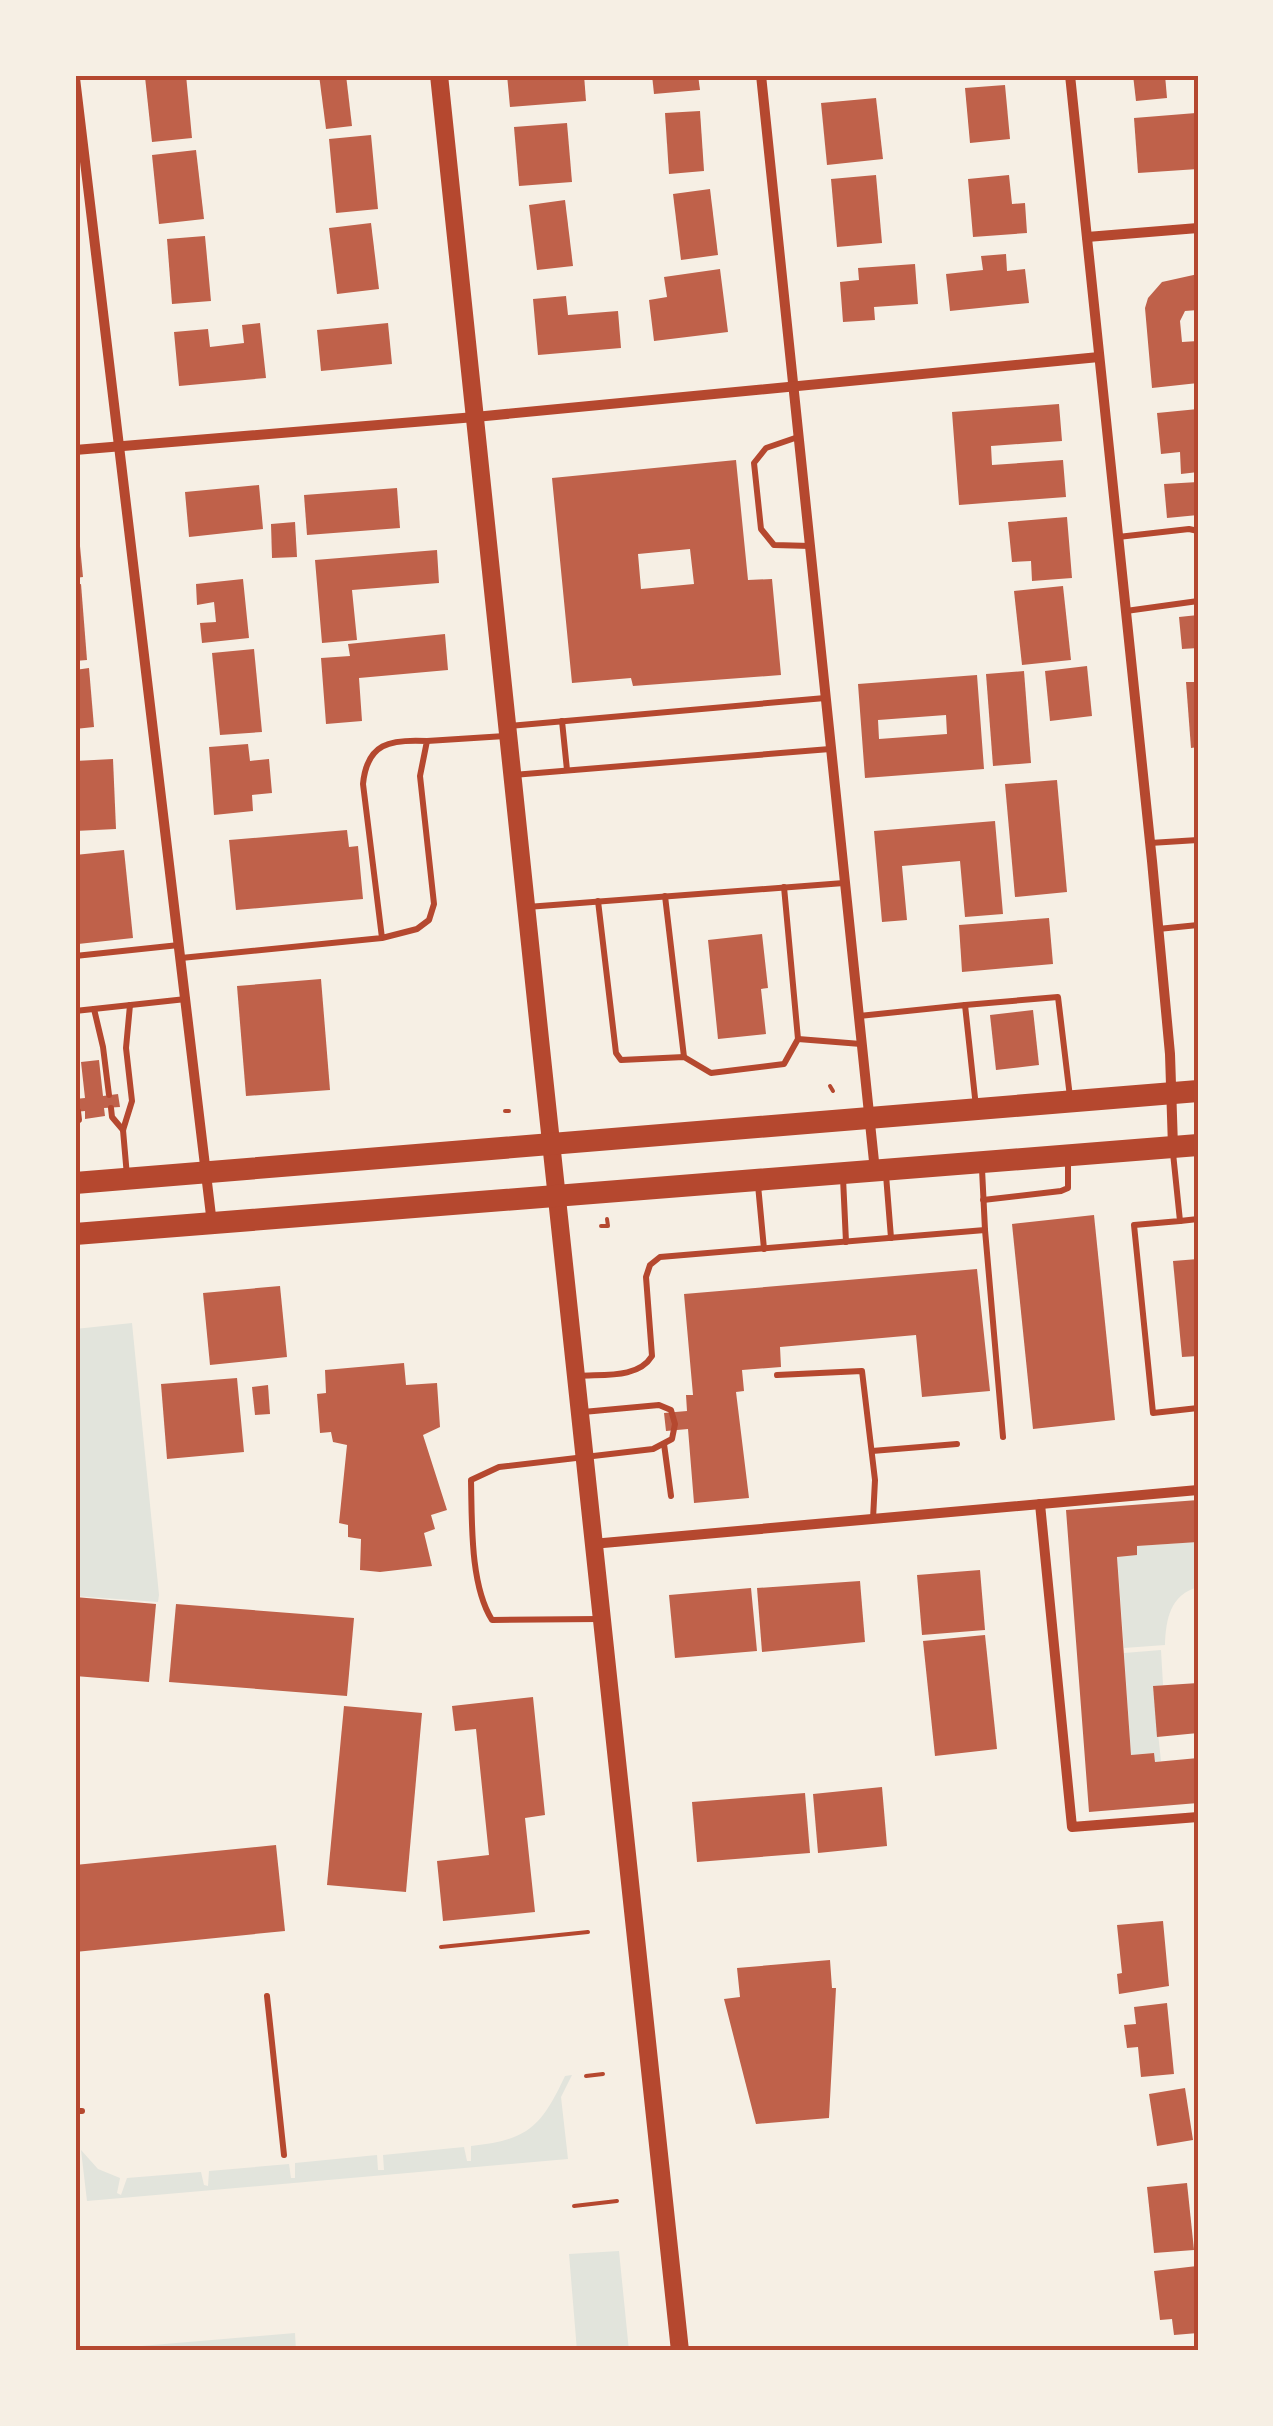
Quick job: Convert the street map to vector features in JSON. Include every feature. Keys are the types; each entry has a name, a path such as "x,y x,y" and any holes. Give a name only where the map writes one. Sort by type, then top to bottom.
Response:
{"main road":[{"path":"75,1183 1198,1090"},
{"path":"75,1234 1198,1144"}],"street":[{"path":"439,75 680,2351"},
{"path":"761,75 870,1118 880,1170"},
{"path":"1070,75 1170,1054 1172,1147"},
{"path":"75,78 212,1224"},
{"path":"1087,237 1198,228"},
{"path":"75,450 474,417 1099,357"},
{"path":"592,1544 1198,1490"},
{"path":"1040,1504 1072,1827 1198,1818"}],"lane":[{"path":"800,437 766,448 754,463 762,529 774,544 811,546"},
{"path":"1118,537 1198,531"},
{"path":"1126,610 1198,601"},
{"path":"382,938 362,784 368,760 386,744 562,721 826,698"},
{"path":"562,721 567,770"},
{"path":"181,958 382,938 417,929 428,920 434,904 420,776 426,741"},
{"path":"512,775 831,748"},
{"path":"1150,844 1198,840"},
{"path":"526,907 846,882"},
{"path":"598,902 616,1053 621,1060 684,1056 711,1073 784,1064 798,1038 784,887"},
{"path":"665,896 684,1056"},
{"path":"1157,929 1198,925"},
{"path":"75,956 180,945"},
{"path":"859,1016 1058,996 1070,1100"},
{"path":"75,1011 186,999"},
{"path":"127,1179 123,1130 132,1101 126,1048 130,1005"},
{"path":"966,1005 976,1108"},
{"path":"94,1009 104,1047 109,1095"},
{"path":"798,1038 862,1044"},
{"path":"75,1082 77,1099"},
{"path":"110,1108 123,1130"},
{"path":"75,1122 79,1120 78,1111"},
{"path":"1172,1147 1180,1221"},
{"path":"983,1200 1061,1192 1070,1181 1067,1155"},
{"path":"981,1162 1003,1437"},
{"path":"880,1170 891,1238"},
{"path":"842,1173 846,1242"},
{"path":"758,1180 764,1249"},
{"path":"1198,1220 1134,1225 1153,1413 1198,1408"},
{"path":"576,1376 645,1367 652,1356 646,1277 650,1265 660,1258 985,1230"},
{"path":"777,1374 862,1371 875,1480 873,1520"},
{"path":"580,1412 659,1405 671,1410 672,1439 653,1449 498,1467 470,1480 472,1522 481,1602 492,1620 600,1619"},
{"path":"664,1444 671,1496"},
{"path":"872,1452 957,1444"},
{"path":"267,1996 284,2155"}],"path":[{"path":"601,1226 608,1226 607,1219"},
{"path":"441,1947 588,1932"},
{"path":"586,2076 604,2074"},
{"path":"574,2206 617,2201"}],"shaded area":[{"path":"132,1323 158,1602 75,1596 75,1329"},
{"path":"1196,1542 1198,1587 1181,1596 1171,1609 1165,1645 1124,1648 1117,1557 1137,1546"},
{"path":"1161,1650 1163,1685 1153,1687 1161,1761 1155,1762 1153,1753 1131,1755 1124,1653"},
{"path":"572,2075 561,2097 568,2159 87,2201 81,2150 98,2169 120,2178 117,2193 121,2195 127,2178 201,2172 204,2185 208,2186 209,2171 289,2164 291,2178 295,2178 295,2163 377,2155 378,2170 384,2170 383,2155 464,2147 467,2161 471,2161 471,2146 506,2140 530,2128 548,2108 565,2076"},
{"path":"619,2251 629,2351 577,2351 569,2254"},
{"path":"295,2333 296,2351 82,2351"}],"building":[{"path":"186,75 192,138 152,142 145,77"},
{"path":"319,75 346,75 352,126 326,129"},
{"path":"507,75 584,75 586,101 510,107"},
{"path":"652,75 698,75 700,90 654,94"},
{"path":"1133,75 1165,75 1167,98 1136,101"},
{"path":"1005,85 1010,139 970,143 965,88"},
{"path":"876,98 883,159 827,165 821,103"},
{"path":"700,111 704,171 669,174 665,113"},
{"path":"1196,113 1198,169 1138,173 1134,118"},
{"path":"567,123 572,182 519,186 514,127"},
{"path":"371,135 378,209 336,213 329,139"},
{"path":"196,150 204,219 159,224 152,155"},
{"path":"876,175 882,243 837,247 831,179"},
{"path":"1009,175 1012,204 1025,203 1027,233 973,237 968,179"},
{"path":"710,189 718,255 681,260 673,194"},
{"path":"565,200 573,266 537,270 529,205"},
{"path":"371,223 379,289 337,294 329,228"},
{"path":"205,236 211,301 172,304 167,239"},
{"path":"1006,254 1007,271 1025,269 1029,303 950,311 946,274 983,270 981,256"},
{"path":"915,264 918,304 874,307 875,320 843,322 840,282 859,280 858,268"},
{"path":"720,269 728,332 654,341 649,300 667,297 664,277"},
{"path":"1198,274 1198,310 1185,311 1180,321 1182,342 1198,341 1198,383 1152,388 1145,308 1148,298 1162,282"},
{"path":"566,296 568,315 618,311 621,348 538,355 533,299"},
{"path":"260,323 266,378 179,386 174,332 208,329 210,347 244,343 242,325"},
{"path":"388,323 392,364 321,371 317,330"},
{"path":"1059,404 1062,441 991,446 992,465 1063,460 1066,497 959,505 952,412"},
{"path":"1198,409 1198,472 1181,474 1180,452 1161,454 1157,413"},
{"path":"736,460 748,580 772,579 781,675 633,686 631,678 572,683 552,478","holes":["690,549 694,584 641,589 638,554"]},
{"path":"1198,482 1198,515 1167,518 1164,484"},
{"path":"259,485 263,529 189,537 185,492"},
{"path":"397,488 400,528 307,535 304,495"},
{"path":"1067,517 1072,578 1032,581 1031,561 1012,562 1008,522"},
{"path":"295,522 297,557 272,558 271,524"},
{"path":"75,526 83,577 75,578"},
{"path":"437,550 439,583 352,590 357,640 322,643 315,560"},
{"path":"243,579 249,638 202,643 200,623 216,622 214,602 197,605 196,584"},
{"path":"81,584 87,660 75,661 75,585"},
{"path":"1063,586 1071,660 1022,665 1014,591"},
{"path":"1198,615 1198,648 1182,649 1179,617"},
{"path":"445,634 448,670 359,678 362,721 326,724 321,658 350,656 348,644"},
{"path":"254,649 262,732 220,735 212,653"},
{"path":"1087,666 1092,716 1050,721 1045,671"},
{"path":"89,668 94,727 75,729 75,670"},
{"path":"1024,671 1031,763 993,766 986,674"},
{"path":"977,675 984,769 865,778 858,684","holes":["946,715 947,734 879,739 878,720"]},
{"path":"1186,682 1198,682 1198,747 1191,748"},
{"path":"248,744 250,761 269,759 272,793 252,795 253,811 214,815 209,747"},
{"path":"113,759 116,829 75,831 75,761"},
{"path":"1057,780 1067,892 1015,897 1005,784"},
{"path":"995,821 1003,914 965,917 960,861 902,866 907,920 882,922 874,831"},
{"path":"347,830 349,847 358,846 363,899 236,910 229,840"},
{"path":"124,850 133,938 78,944 75,855"},
{"path":"1049,918 1053,964 962,972 959,925"},
{"path":"762,934 768,988 761,989 766,1034 718,1039 708,940"},
{"path":"321,979 330,1090 246,1096 237,986"},
{"path":"1033,1010 1039,1065 996,1070 990,1015"},
{"path":"99,1060 103,1096 118,1094 120,1107 104,1108 105,1116 85,1119 85,1111 75,1112 75,1099 85,1098 81,1062"},
{"path":"1094,1215 1115,1420 1033,1429 1012,1224"},
{"path":"1198,1259 1198,1356 1182,1357 1173,1261"},
{"path":"977,1269 990,1391 922,1397 916,1335 780,1347 781,1367 742,1370 744,1391 736,1392 749,1498 694,1503 688,1429 666,1431 664,1413 687,1411 686,1395 693,1395 684,1294"},
{"path":"280,1286 287,1357 210,1365 203,1293"},
{"path":"404,1363 406,1385 437,1383 440,1427 423,1435 447,1510 431,1515 435,1529 424,1533 432,1566 380,1572 360,1570 361,1539 348,1537 348,1525 339,1523 347,1445 333,1442 331,1432 320,1433 317,1394 326,1393 325,1370"},
{"path":"237,1378 244,1452 167,1459 161,1384"},
{"path":"268,1385 270,1414 255,1415 252,1387"},
{"path":"1198,1500 1198,1542 1137,1546 1137,1555 1117,1557 1131,1755 1154,1753 1155,1762 1198,1758 1198,1803 1089,1812 1066,1510"},
{"path":"980,1570 985,1630 922,1635 917,1575"},
{"path":"860,1581 865,1642 762,1652 757,1588"},
{"path":"751,1588 757,1651 675,1658 669,1595"},
{"path":"75,1597 156,1604 149,1682 75,1676"},
{"path":"176,1604 354,1618 347,1696 169,1682"},
{"path":"985,1635 997,1749 935,1756 923,1641"},
{"path":"1198,1683 1198,1733 1157,1737 1153,1686"},
{"path":"533,1697 545,1815 525,1818 535,1912 443,1921 437,1861 489,1855 476,1729 455,1731 452,1706"},
{"path":"344,1706 422,1713 406,1892 327,1885"},
{"path":"882,1787 887,1846 818,1853 813,1794"},
{"path":"805,1793 810,1853 697,1862 692,1802"},
{"path":"276,1845 285,1931 75,1952 75,1865"},
{"path":"1163,1921 1169,1986 1119,1994 1117,1974 1122,1973 1117,1925"},
{"path":"830,1960 832,1988 836,1988 829,2118 756,2124 724,1999 740,1997 737,1968"},
{"path":"1167,2003 1174,2074 1141,2077 1138,2047 1127,2048 1124,2025 1136,2024 1134,2007"},
{"path":"1185,2088 1193,2140 1157,2146 1149,2094"},
{"path":"1187,2183 1194,2250 1154,2253 1147,2187"},
{"path":"1197,2266 1198,2333 1174,2335 1172,2319 1160,2320 1154,2271"}]}
